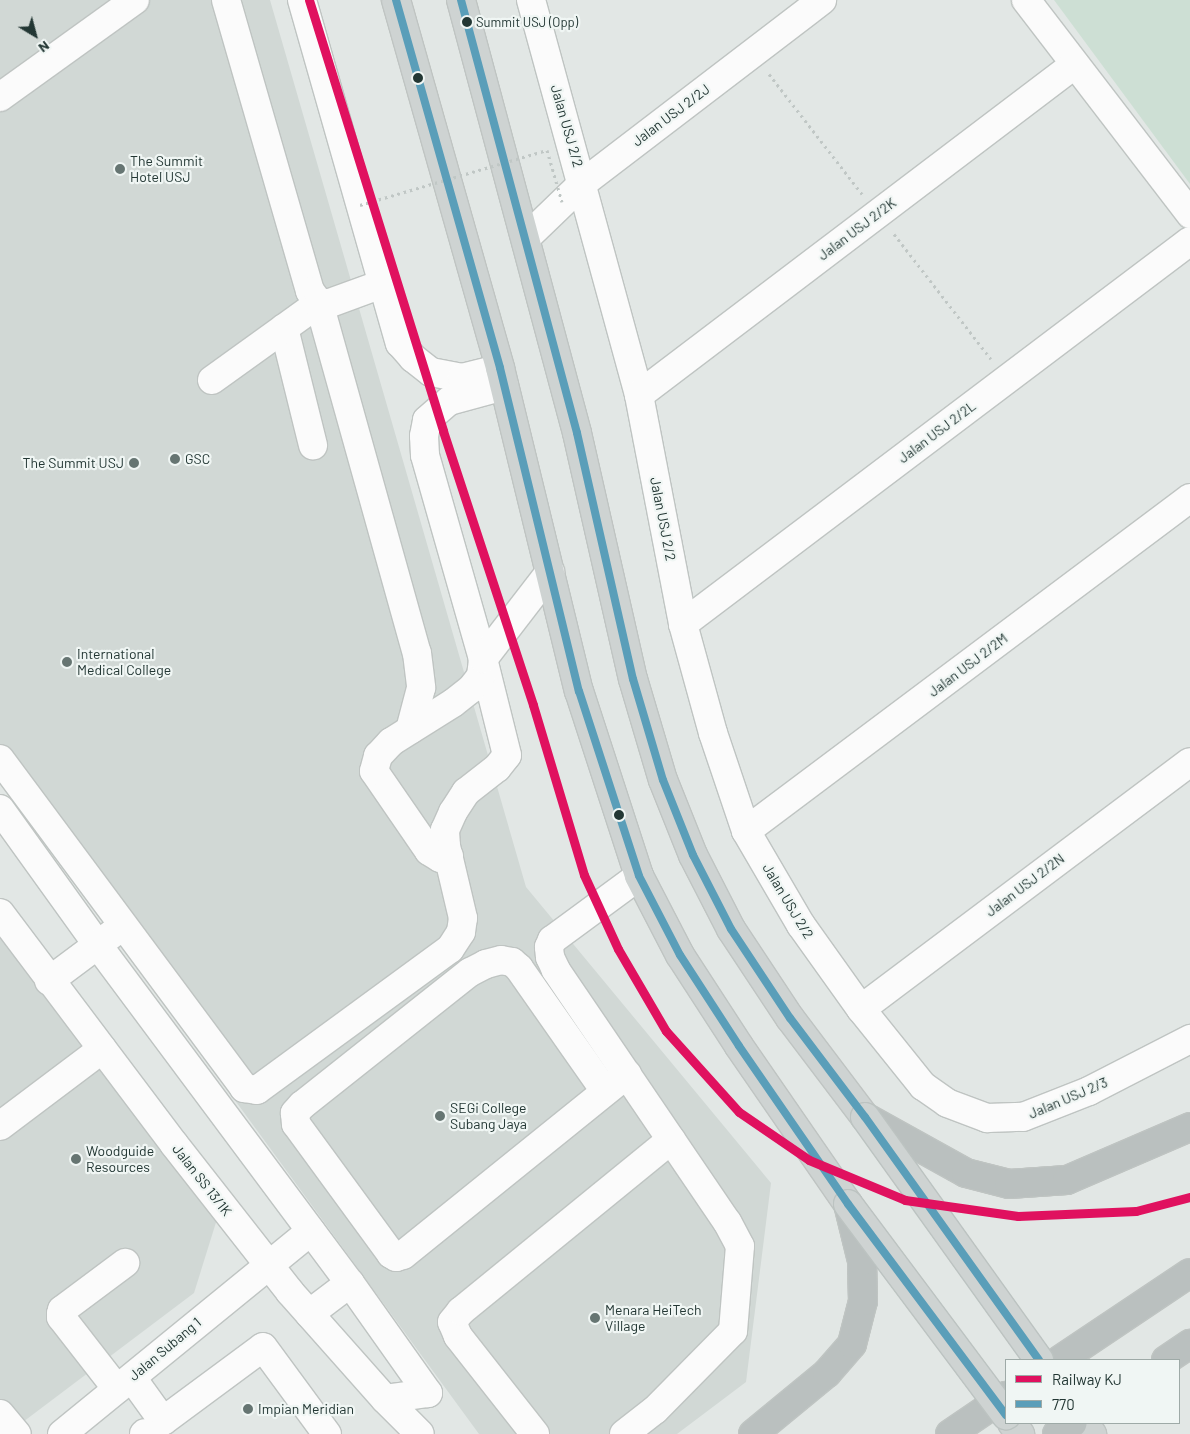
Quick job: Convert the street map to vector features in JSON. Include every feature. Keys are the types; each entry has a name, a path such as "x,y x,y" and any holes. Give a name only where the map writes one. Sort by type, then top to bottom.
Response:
{"highway":[{"path":"865,1117 966,1173 1009,1184 1067,1180 1190,1127"},
{"path":"753,1434 827,1373 852,1344 863,1301 863,1285 862,1261 848,1204"},
{"path":"1061,1359 1190,1273"},
{"path":"1168,1359 1190,1344"},
{"path":"950,1434 1005,1397"},
{"path":"1057,1434 1072,1424"}],"main road":[{"path":"396,0 502,377 579,691 639,876 680,955 739,1046 848,1204 1005,1414"},
{"path":"461,0 527,238 577,433 633,679 663,780 694,855 731,929 790,1018 865,1117 1038,1359"}],"street":[{"path":"0,97 135,0"},
{"path":"226,0 305,277 310,291 319,303 417,653 421,688 410,730"},
{"path":"302,0 400,343 413,358 431,372 462,378 502,377"},
{"name":"Jalan USJ 2/2","path":"531,0 639,395 684,624 713,733 746,831 801,925 861,1009"},
{"name":"Jalan USJ 2/2J","path":"527,238 582,183 822,0"},
{"path":"1026,0 1190,214"},
{"name":"Jalan USJ 2/2K","path":"639,395 1075,64"},
{"name":"Jalan USJ 2/2L","path":"684,624 1190,241"},
{"path":"212,380 319,303 330,303 382,284"},
{"path":"284,328 313,445"},
{"path":"0,759 244,1088 257,1090 450,949 461,932 463,918 445,830 453,812 466,792 497,768 507,755 483,659 425,455 424,436 428,420 449,402 502,377"},
{"name":"Jalan USJ 2/2M","path":"746,831 1190,498"},
{"path":"449,856 440,858 429,851 374,771 378,756 391,742 471,689 481,676 483,659 550,572"},
{"name":"Jalan USJ 2/2N","path":"861,1009 1190,762"},
{"path":"0,808 97,944 350,1283 436,1390 385,1399"},
{"path":"624,1434 655,1410 733,1331 740,1246 727,1222 556,970 550,957 548,947 552,940 639,876"},
{"name":"Jalan SS 13/1K","path":"0,913 50,981 268,1264 309,1314 385,1399 420,1434"},
{"path":"50,981 124,925"},
{"path":"605,1091 519,968 512,962 501,960 486,964 470,972 295,1113 296,1124 391,1254 396,1257 403,1255 626,1074"},
{"name":"Jalan USJ 2/3","path":"861,1009 924,1086 947,1103 987,1118 1023,1117 1089,1091 1190,1039"},
{"path":"0,1126 102,1049"},
{"path":"536,1434 458,1336 452,1322 461,1311 672,1140"},
{"name":"Jalan Subang 1","path":"62,1434 312,1230"},
{"path":"125,1263 62,1310 61,1317 162,1421 263,1347 327,1434"},
{"path":"309,1314 350,1283"},
{"path":"0,1414 17,1434"}],"path":[{"path":"360,205 547,150 562,202"}],"shaded area":[{"path":"0,0 270,0 526,887 771,1183 746,1382 677,1434 479,1434 0,779"},
{"path":"0,929 218,1216 194,1293 7,1434 0,1434"}],"green space":[{"path":"1054,0 1190,0 1190,184"}],"rail line":[{"name":"KJ","path":"309,0 443,431 533,705 584,875 618,949 666,1031 739,1112 809,1160 905,1200 1018,1216 1136,1211 1190,1197"}],"transit line":[{"name":"770","path":"396,0 500,368 579,691 639,876 680,955 739,1046 848,1204 1005,1414"},
{"name":"770","path":"461,0 577,433 633,679 663,780 693,855 731,929 790,1018 865,1117 1038,1359"}],"place":[{"name":"Summit USJ (Opp)","path":"467,22"},
{"name":"The Summit Hotel USJ","path":"120,169"},
{"name":"GSC","path":"175,459"},
{"name":"The Summit USJ","path":"134,463"},
{"name":"International Medical College","path":"67,662"},
{"name":"SEGi College Subang Jaya","path":"440,1116"},
{"name":"Woodguide Resources","path":"76,1159"},
{"name":"Menara HeiTech Village","path":"595,1318"},
{"name":"Impian Meridian","path":"248,1409"}]}
